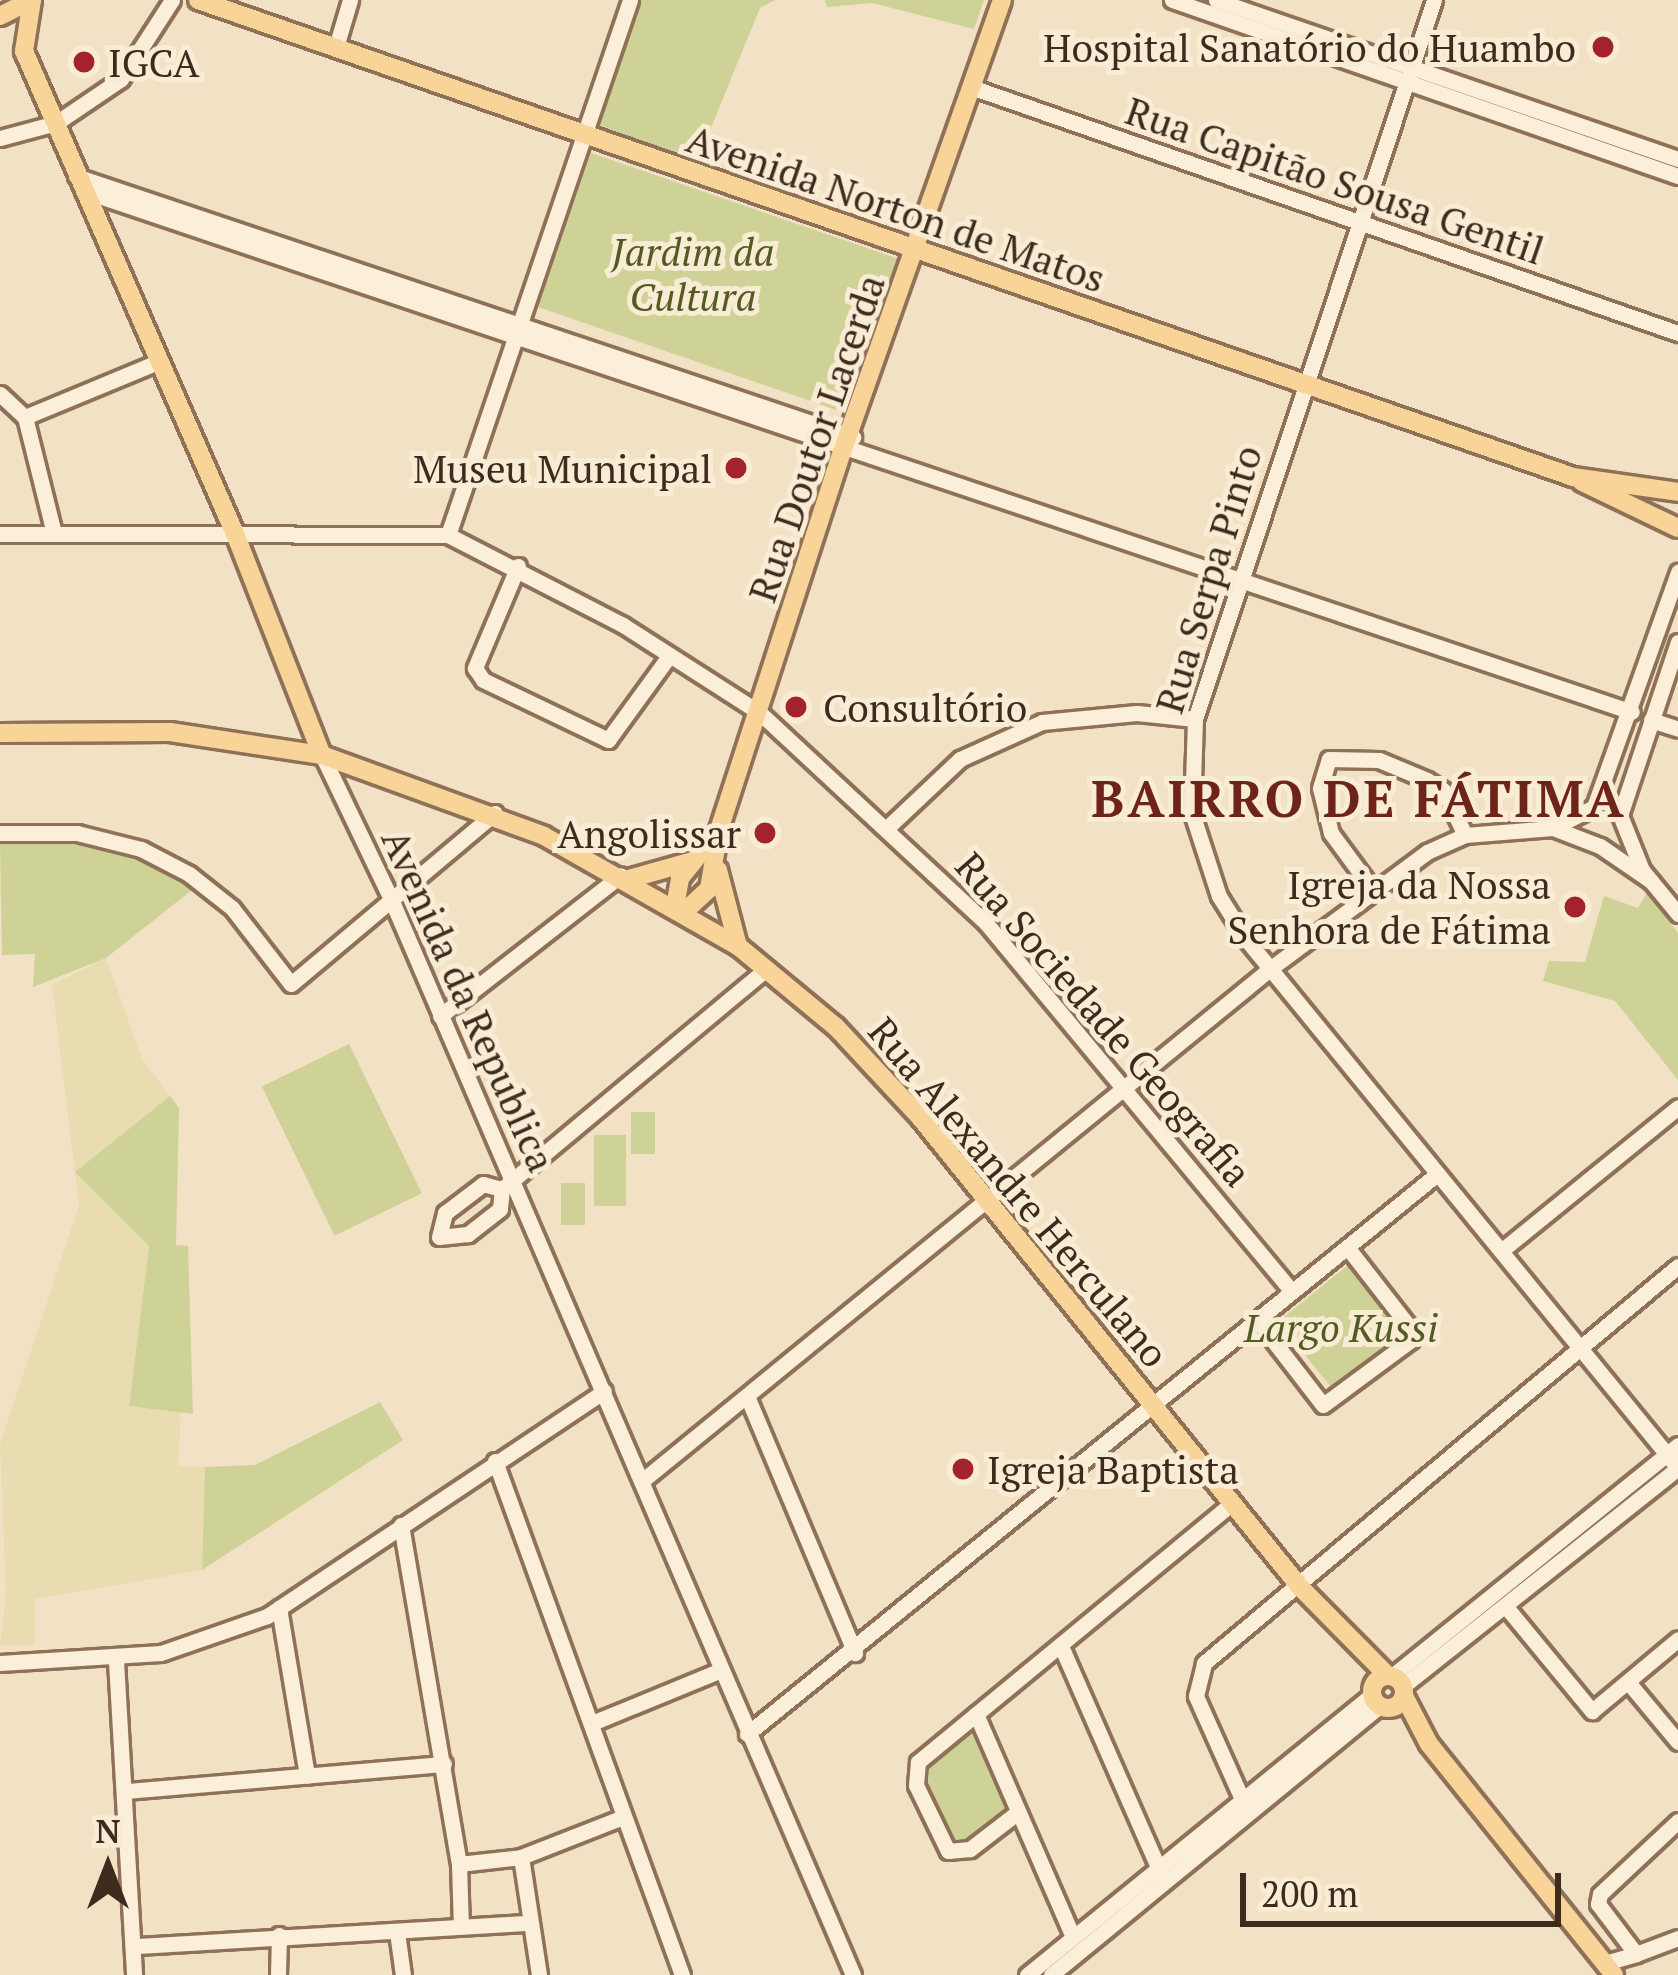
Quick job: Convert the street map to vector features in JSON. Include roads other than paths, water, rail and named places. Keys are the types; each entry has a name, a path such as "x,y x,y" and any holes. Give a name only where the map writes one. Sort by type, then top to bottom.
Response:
{"main road":[{"path":"0,16 32,0"},
{"path":"24,51 32,0"},
{"name":"Avenida Norton de Matos","path":"198,0 1573,477 1678,528"},
{"name":"Rua Doutor Lacerda","path":"706,858 680,878 680,909 706,894 706,858 760,713 842,452 1002,0"},
{"path":"0,28 24,51"},
{"name":"Avenida da Republica","path":"24,51 236,536 322,755"},
{"name":"Avenida Norton de Matos","path":"1573,477 1678,492"},
{"name":"Rua Alexandre Herculano","path":"0,733 170,732 322,755 495,814 625,877 738,946 876,1068 1154,1402 1300,1587 1364,1659 1397,1684"},
{"path":"625,877 674,871 706,858 738,946"},
{"name":"Rua Alexandre Herculano","path":"1364,1659 1378,1700"},
{"path":"1378,1700 1397,1684"},
{"path":"1378,1700 1397,1684"},
{"path":"1397,1684 1430,1744 1610,1969"},
{"path":"1378,1700 1430,1744"}],"street":[{"path":"0,138 56,123 121,79 172,0"},
{"path":"336,47 350,0"},
{"path":"448,535 631,0"},
{"path":"1172,0 1218,6 1590,137 1678,159"},
{"name":"Rua Serpa Pinto","path":"1434,0 1195,719 1190,794 1202,852 1230,916 1676,1461"},
{"name":"Rua Capitão Sousa Gentil","path":"971,87 1678,333"},
{"path":"1590,137 1678,176"},
{"path":"80,184 254,240 394,278 612,351 849,432 863,448 1632,712"},
{"path":"80,184 606,373 842,452 863,448"},
{"path":"388,297 394,278"},
{"path":"606,373 612,351"},
{"path":"26,417 158,362"},
{"path":"725,412 732,393"},
{"path":"0,394 26,417 54,533"},
{"name":"Rua Sociedade Geografia","path":"0,534 236,536 339,530 448,535 518,566 760,713 890,826 1009,946 1292,1292"},
{"path":"518,566 475,668 483,680 608,740 669,656"},
{"path":"643,1480 1373,890 1465,835 1553,828 1594,807 1632,712 1678,572"},
{"path":"1678,642 1620,815 1651,881 1678,914"},
{"path":"890,826 960,759 1042,722 1137,712 1195,719"},
{"path":"1651,720 1678,729"},
{"name":"Avenida da Republica","path":"322,755 392,898 507,1185 604,1391 719,1671 855,1973"},
{"path":"1373,890 1331,833 1320,788 1330,759 1379,760 1427,780 1443,790 1465,835"},
{"path":"0,833 77,833 141,849 232,908 291,984 495,814"},
{"path":"1553,828 1600,846 1651,881"},
{"path":"440,1016 625,877"},
{"path":"507,1185 767,968"},
{"path":"1501,1251 1678,1107"},
{"path":"747,1735 855,1653 1154,1402 1437,1174"},
{"path":"1258,1321 1323,1405 1411,1340 1414,1333 1347,1246"},
{"path":"1242,1799 1196,1696 1196,1675 1678,1266"},
{"path":"0,1663 116,1661 210,1640 279,1608 604,1391"},
{"path":"748,1396 855,1653"},
{"path":"1397,1684 1507,1608 1676,1461"},
{"path":"1397,1684 1676,1461"},
{"path":"494,1462 682,1975"},
{"path":"1018,1812 970,1849 948,1851 916,1785 918,1762 1233,1502"},
{"path":"401,1525 459,1864 461,1926"},
{"path":"279,1608 307,1776"},
{"path":"1507,1608 1584,1706 1602,1708 1678,1640"},
{"path":"1061,1646 1159,1869"},
{"path":"116,1661 137,1946 134,1975"},
{"path":"592,1723 719,1671"},
{"path":"1628,1682 1678,1742"},
{"path":"1027,1975 1242,1799 1378,1700"},
{"path":"1051,1975 1378,1700"},
{"path":"976,1714 1073,1937"},
{"path":"127,1791 444,1764"},
{"path":"459,1864 521,1857 622,1817"},
{"path":"1636,1954 1598,1904 1600,1894 1678,1821"},
{"path":"521,1857 526,1923 539,1975"},
{"path":"137,1946 526,1923"},
{"path":"397,1931 403,1975"},
{"path":"278,1975 280,1935"},
{"path":"1610,1969 1678,1938"}],"place":[{"name":"Hospital Sanatório do Huambo","path":"1603,47"},
{"name":"IGCA","path":"84,62"},
{"name":"Museu Municipal","path":"736,468"},
{"name":"Consultório","path":"796,707"},
{"name":"Angolissar","path":"765,833"},
{"name":"Igreja da Nossa Senhora de Fátima","path":"1575,907"},
{"name":"Igreja Baptista","path":"963,1469"}],"district":[{"name":"BAIRRO DE FÁTIMA","path":"1359,798"}],"park label":[{"name":"Jardim da Cultura","path":"693,274"},
{"name":"Largo Kussi","path":"1341,1327"}]}
